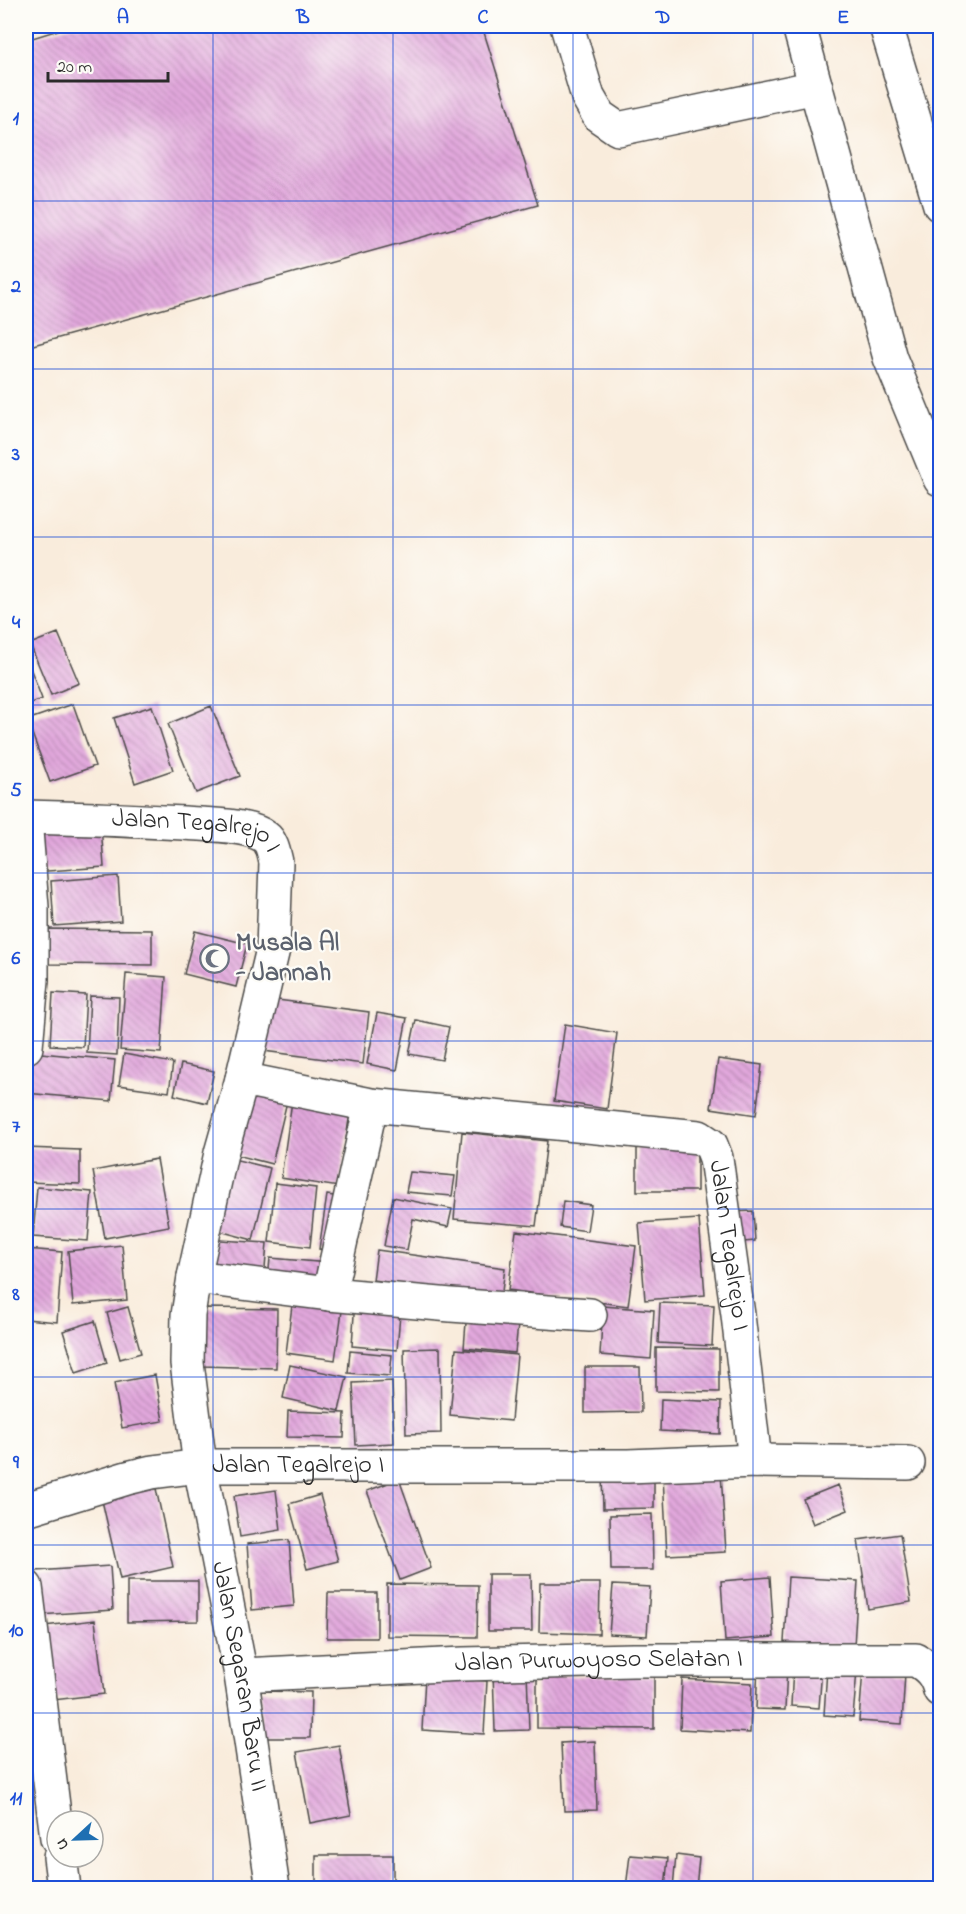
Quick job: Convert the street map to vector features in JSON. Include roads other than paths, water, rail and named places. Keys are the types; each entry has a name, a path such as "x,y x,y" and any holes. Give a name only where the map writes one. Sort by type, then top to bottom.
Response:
{"street":[{"path":"567,26 588,98 599,116 618,129 816,87"},
{"path":"799,26 890,358 938,469"},
{"path":"886,26 940,205"},
{"name":"Jalan Tegalrejo I","path":"26,818 107,819 252,830 267,838 273,850 276,862 273,949 242,1079 221,1153 188,1315 187,1363 200,1466 604,1467 755,1461 908,1463"},
{"path":"26,831 32,907 32,980 26,1047"},
{"name":"Jalan Tegalrejo I","path":"242,1079 371,1105 699,1137 711,1146 716,1158 755,1461"},
{"path":"329,1293 371,1105"},
{"path":"194,1277 451,1305 590,1315"},
{"path":"26,1509 127,1478 152,1472 200,1466"},
{"name":"Jalan Segaran Baru II","path":"200,1466 241,1675 273,1888"},
{"path":"26,1587 53,1809"},
{"name":"Jalan Purwoyoso Selatan I","path":"241,1675 463,1664 633,1660 916,1660 929,1667 937,1678 940,1690"},
{"path":"62,1869 64,1888"}],"place":[{"name":"Musala Al - Jannah","path":"215,959"}]}
